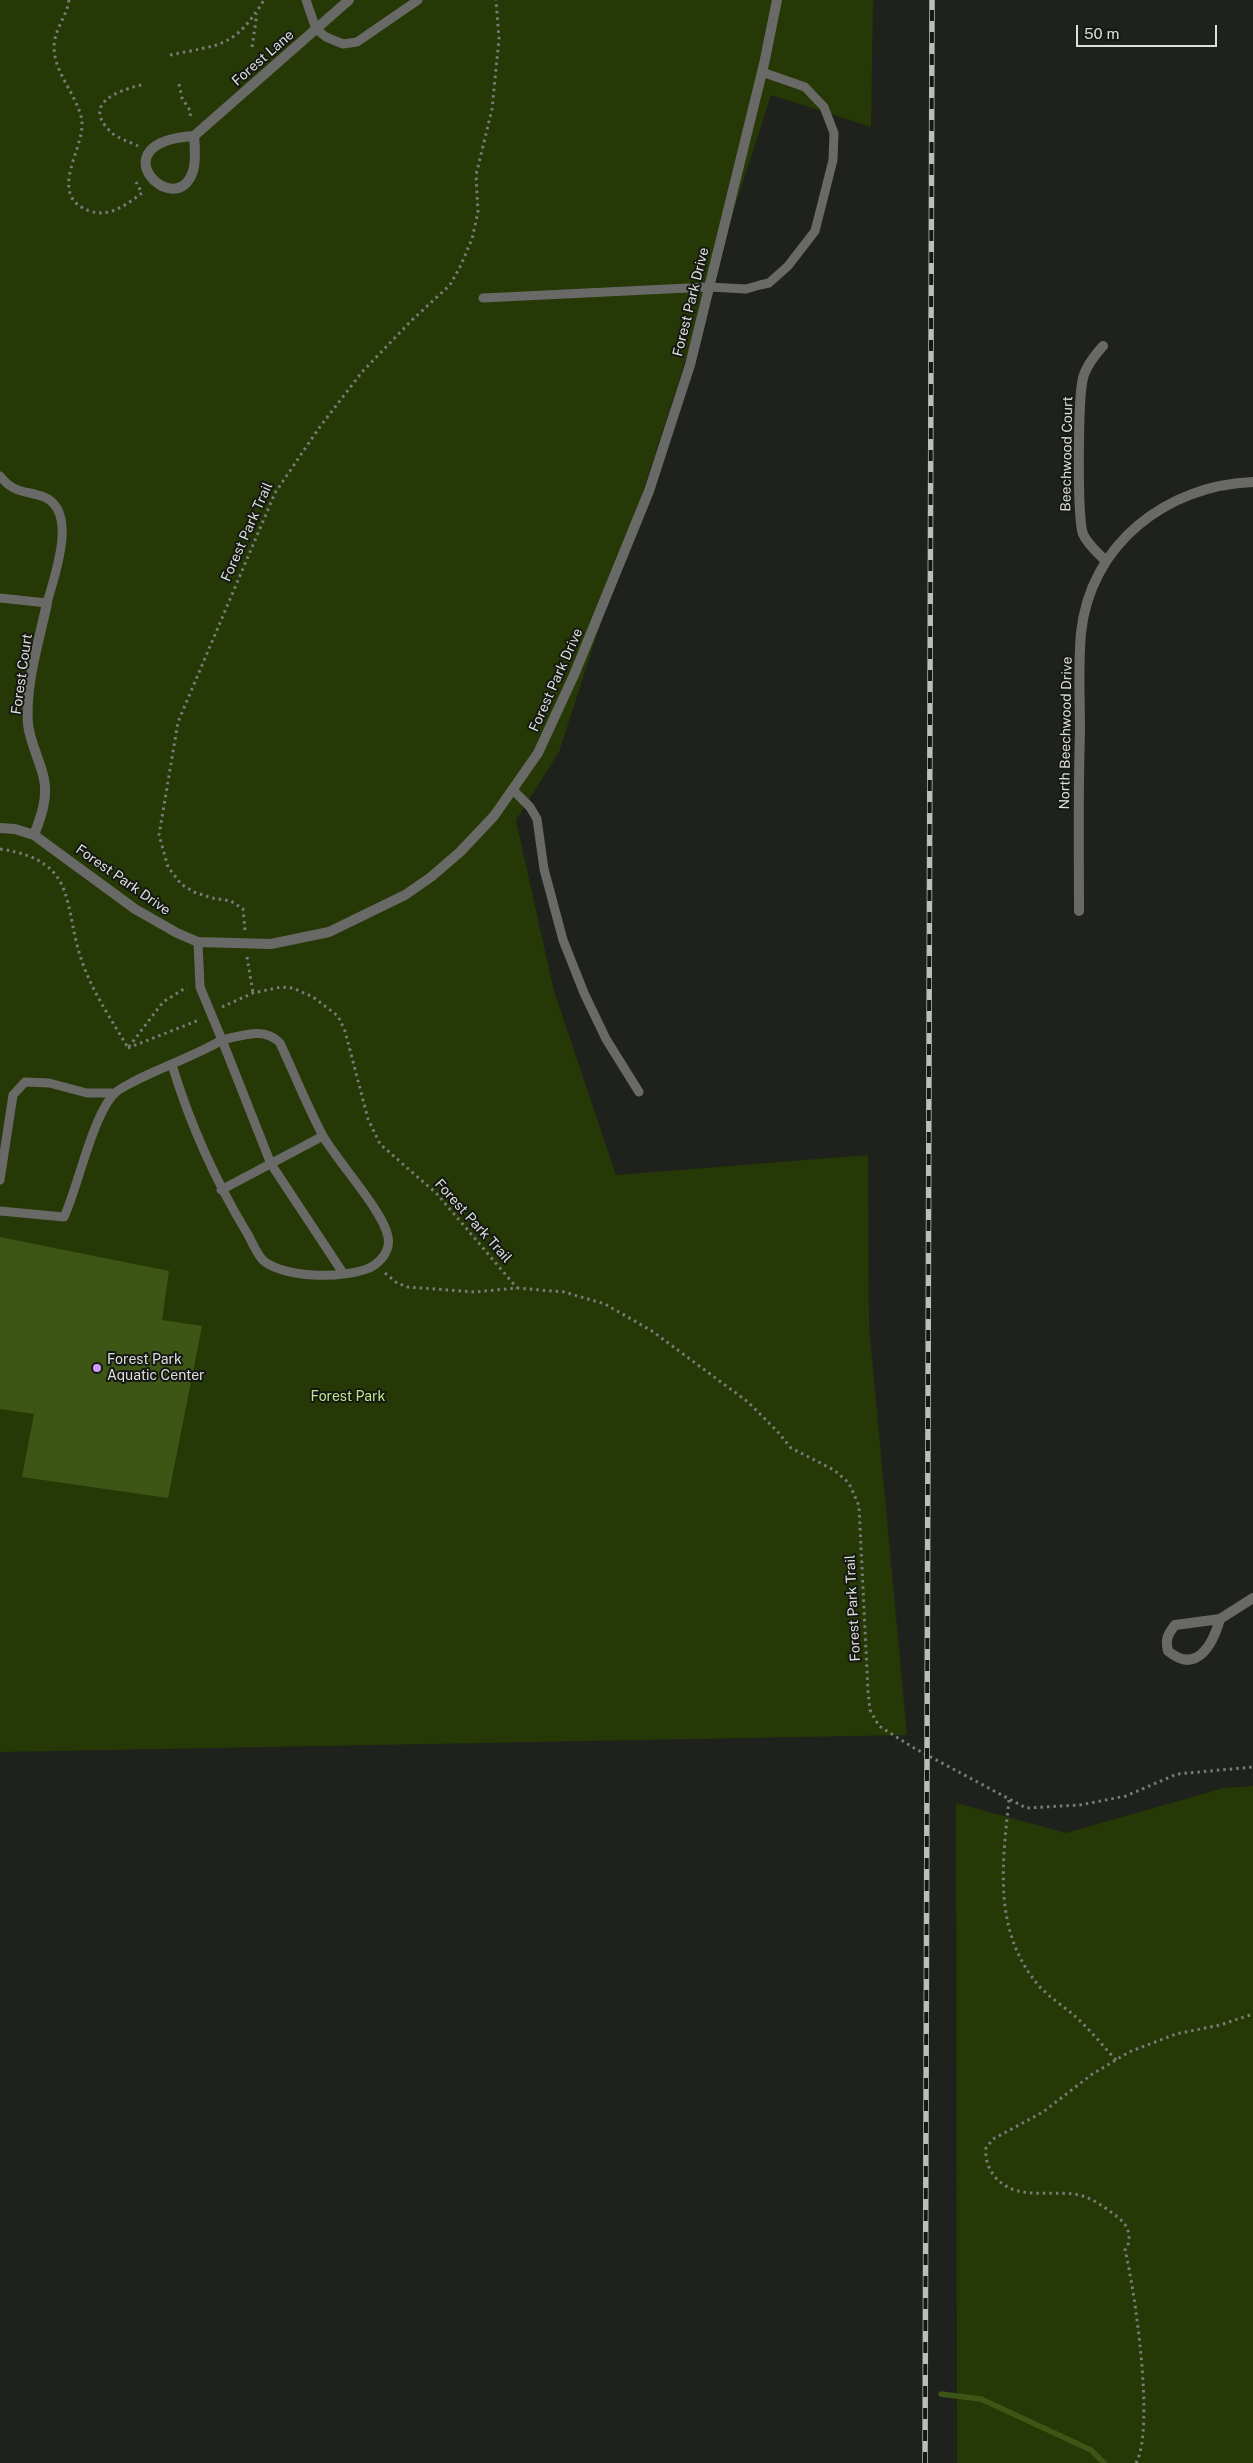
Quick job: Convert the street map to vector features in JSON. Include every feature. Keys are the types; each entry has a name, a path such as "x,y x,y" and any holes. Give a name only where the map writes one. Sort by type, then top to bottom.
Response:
{"street":[{"name":"Forest Lane","path":"194,136 349,0"},
{"name":"Forest Park Drive","path":"0,828 15,829 34,834 135,909 177,933 198,942 246,944 280,943 329,932 405,895 431,877 460,852 494,816 538,754 624,557 649,491 676,410 709,287 778,0"},
{"path":"194,136 194,169 186,182 181,186 168,188 154,181 147,173 150,151 157,144 174,138 194,136"},
{"name":"Beechwood Court","path":"1103,346 1094,356 1083,377 1080,406 1080,514 1084,536 1090,546 1106,560"},
{"name":"North Beechwood Drive","path":"1079,911 1081,632 1094,585 1106,560 1142,520 1171,501 1203,488 1253,482"},
{"name":"Forest Court","path":"34,834 44,802 45,791 44,779 31,741 28,706 32,676 47,603"},
{"path":"1220,1618 1215,1636 1202,1654 1192,1659 1182,1659 1168,1651 1166,1642 1168,1634 1175,1625 1220,1618 1253,1598"}],"lane":[{"path":"306,0 316,29 326,37 343,44 357,42 418,0"},
{"path":"483,298 709,287 746,289 769,282 788,266 815,231 833,160 834,133 824,107 805,86 762,72"},
{"path":"0,476 14,490 45,498 61,513 62,527 61,547 47,603 0,598"},
{"path":"513,790 530,807 536,819 544,869 551,896 564,940 584,993 606,1039 640,1092"},
{"path":"198,942 200,987 271,1164 343,1273"},
{"path":"0,1180 12,1095 24,1082 49,1083 87,1093 114,1093 145,1076 200,1053 222,1040 264,1032 273,1035 280,1043 323,1136 379,1218 388,1236 388,1249 376,1265 364,1271 310,1276 286,1273 264,1261 221,1190 185,1107 172,1065"},
{"path":"0,1211 64,1217 73,1197 101,1114 114,1093"},
{"path":"221,1190 323,1136"}],"path":[{"path":"69,0 54,46 56,60 82,120 80,138 70,170 68,184 71,193 84,208 100,212 116,210 142,193"},
{"path":"170,55 228,41 246,27 264,0"},
{"name":"Forest Park Trail","path":"253,993 242,909 231,901 212,898 194,892 181,884 168,867 159,834 178,722 274,493 319,428 362,372 411,321 450,285 461,265 472,239 478,212 476,174 492,109 499,39 496,0"},
{"path":"252,47 258,10"},
{"path":"138,147 110,132 101,116 101,109 108,97 114,93 145,84"},
{"path":"0,849 23,852 50,868 67,896 72,928 83,965 128,1048 163,1002 185,987 200,987"},
{"name":"Forest Park Trail","path":"128,1048 197,1022 210,1013 253,993 282,987 293,988 312,997 338,1016 346,1030 368,1119 380,1144 437,1194 517,1288"},
{"name":"Forest Park Trail","path":"385,1273 397,1283 408,1287 474,1292 517,1288 564,1292 605,1304 652,1331 748,1402 791,1448 834,1470 849,1483 859,1506 870,1710 879,1726 893,1735 1026,1808 1080,1805 1126,1796 1177,1774 1253,1767"},
{"path":"1009,1800 1002,1872 1006,1917 1018,1956 1040,1986 1078,2018 1116,2060"},
{"path":"1136,2463 1139,2457 1144,2414 1140,2347 1126,2250 1129,2242 1127,2229 1118,2216 1091,2198 1074,2194 1022,2192 1002,2185 990,2171 986,2148 993,2139 1043,2112 1091,2075 1129,2052 1176,2034 1220,2025 1253,2014"}],"green space":[{"name":"Forest Park","path":"0,0 873,0 871,127 771,95 559,752 516,820 554,991 616,1175 868,1155 869,1326 907,1735 0,1752"},
{"path":"1253,1786 1253,2463 957,2463 956,1803 1066,1833 1224,1788"}],"shaded area":[{"name":"Forest Park Aquatic Center","path":"0,1237 169,1271 162,1320 202,1326 168,1498 22,1477 34,1414 0,1409"}],"waterway":[{"path":"941,2394 981,2399 1091,2450 1104,2463"}],"railway":[{"path":"925,2463 932,0"}],"place":[{"name":"Forest Park Aquatic Center","path":"97,1368"}]}
